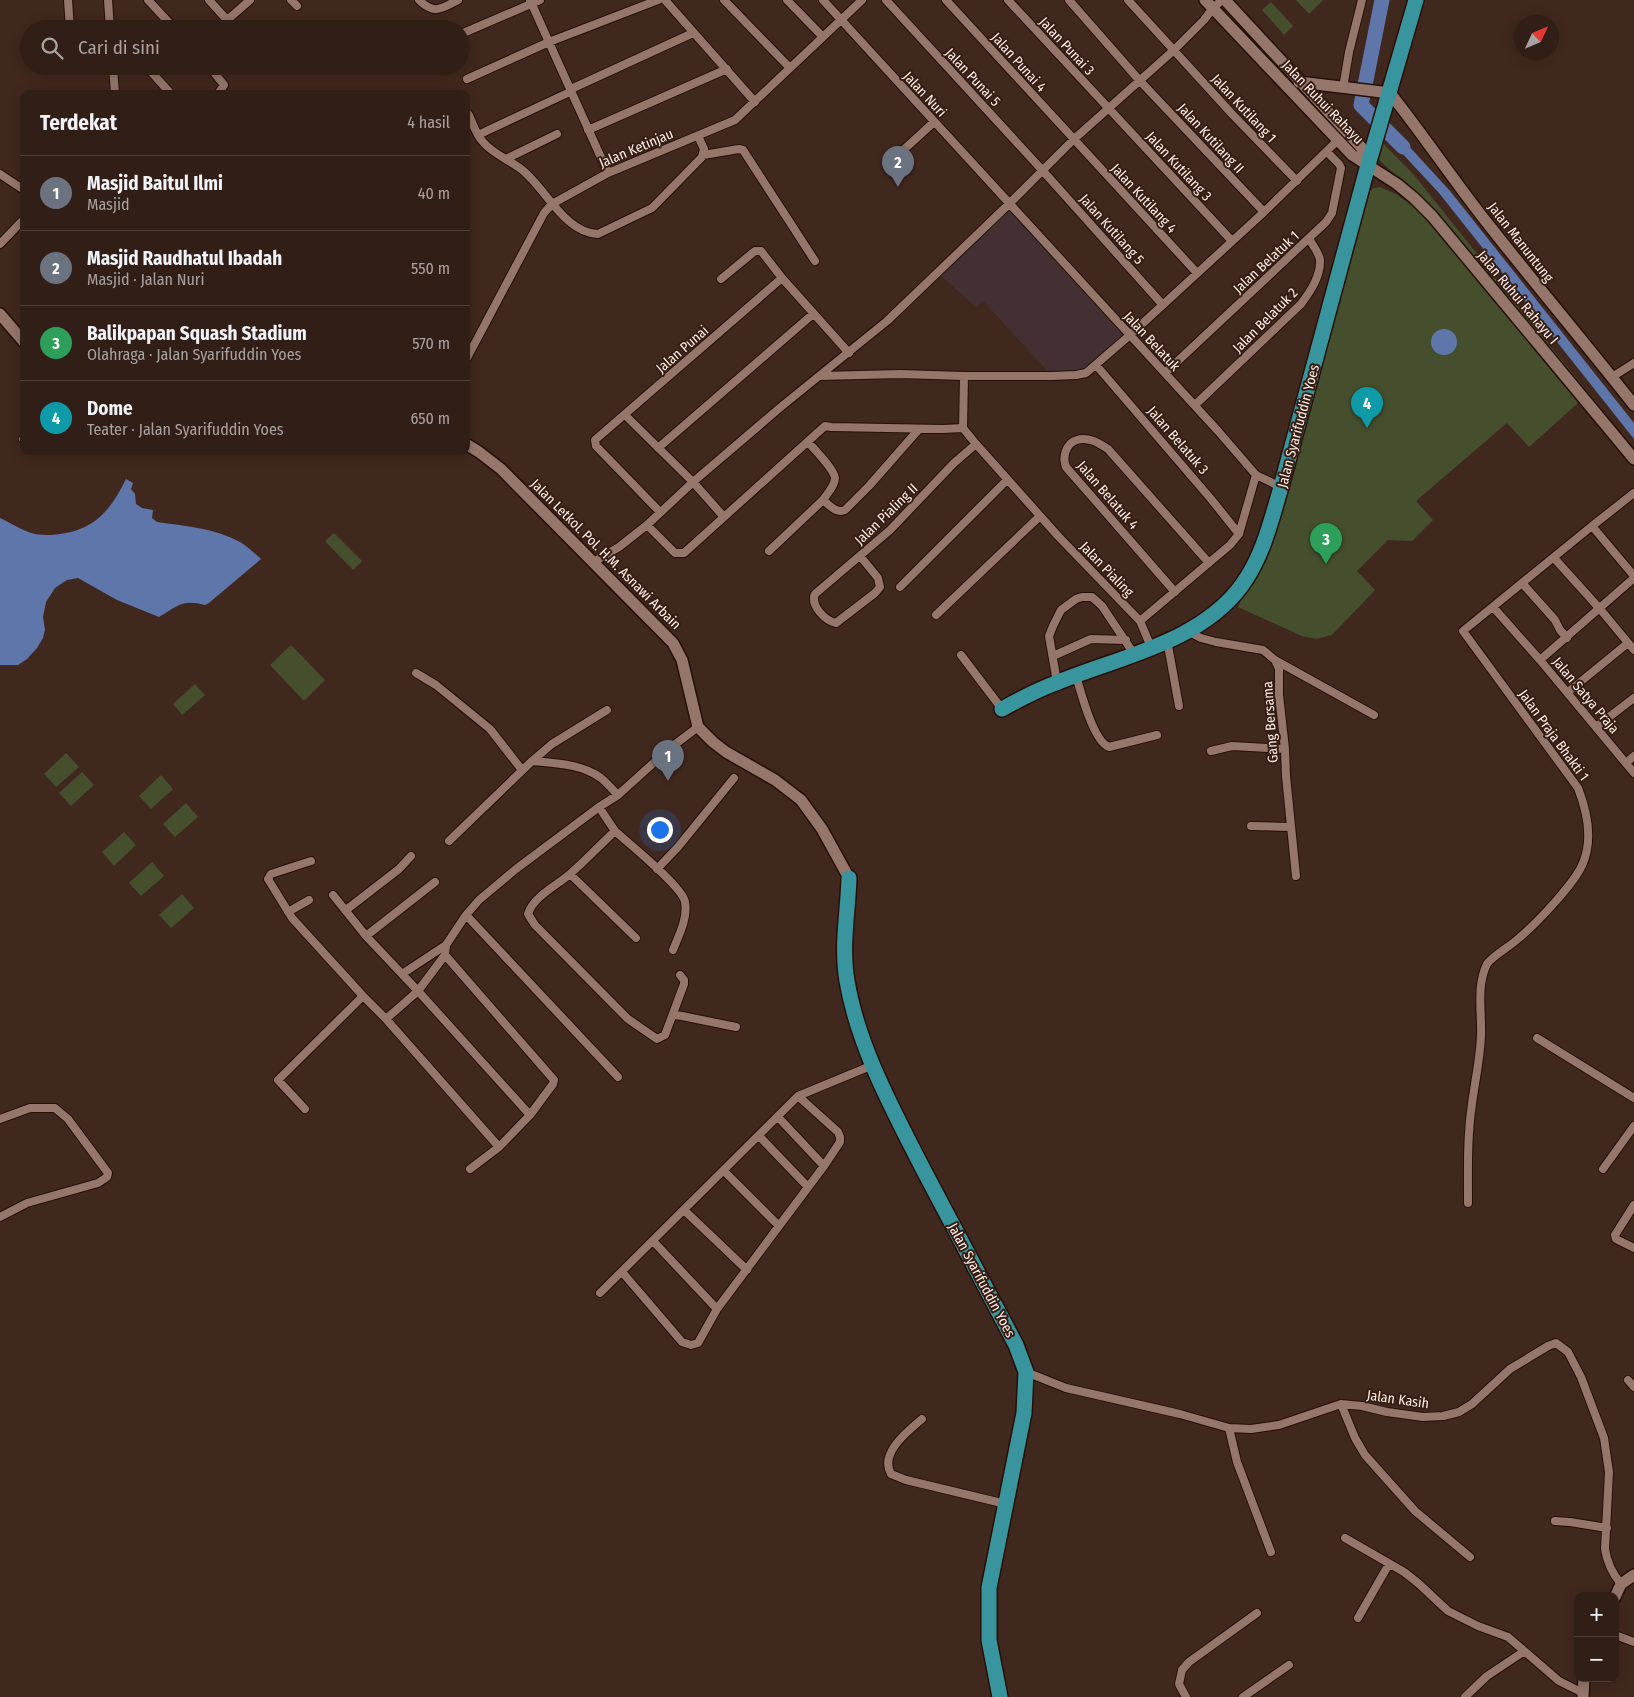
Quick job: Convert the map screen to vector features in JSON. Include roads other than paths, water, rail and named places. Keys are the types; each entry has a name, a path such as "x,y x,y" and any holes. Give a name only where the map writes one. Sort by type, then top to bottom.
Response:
{"highway":[{"name":"Jalan Syarifuddin Yoes","path":"1002,709 1029,694 1057,682 1151,648 1187,631 1214,614 1242,584 1263,545 1281,487 1384,112 1384,93 1416,0"},
{"name":"Jalan Syarifuddin Yoes","path":"849,878 845,928 847,981 860,1030 873,1064 902,1127 1016,1345 1026,1372 1024,1413 989,1588 989,1640 1000,1697"}],"street":[{"path":"68,0 69,20"},
{"path":"108,0 109,20"},
{"path":"148,0 167,20"},
{"path":"209,0 227,20 250,0"},
{"path":"419,0 432,10 441,9 458,0"},
{"path":"470,30 531,2 540,0"},
{"path":"467,79 549,42 658,0"},
{"path":"665,0 755,102"},
{"path":"724,0 790,68"},
{"path":"787,0 822,37"},
{"name":"Jalan Nuri","path":"823,0 1010,204"},
{"name":"Jalan Ketinjau","path":"470,352 544,213 552,204 608,173 735,120 862,0"},
{"name":"Jalan Punai 5","path":"886,0 1043,171"},
{"name":"Jalan Punai 4","path":"946,0 1073,140"},
{"name":"Jalan Punai 3","path":"1008,0 1108,108"},
{"name":"Jalan Kutilang II","path":"1069,0 1140,80 1264,212"},
{"name":"Jalan Kutilang 1","path":"1128,0 1232,114 1297,181"},
{"path":"592,563 619,547 647,525 693,482 782,406 888,322 1073,140 1174,50 1204,20 1209,4 1224,0"},
{"name":"Jalan Ruhui Rahayu","path":"1224,0 1361,147 1368,165"},
{"path":"1348,89 1349,52 1362,0"},
{"path":"531,2 608,173"},
{"name":"Jalan Ruhui Rahayu","path":"1209,4 1337,141 1352,155 1368,165"},
{"path":"478,135 693,33"},
{"path":"588,130 727,69"},
{"path":"114,75 115,90"},
{"path":"154,75 167,90"},
{"path":"216,75 224,85 221,90"},
{"name":"Jalan Ruhui Rahayu","path":"1299,82 1384,93"},
{"name":"Jalan Manuntung","path":"1384,93 1420,131 1490,226 1634,405"},
{"name":"Jalan Kutilang 3","path":"1108,108 1232,241"},
{"path":"470,115 483,143 522,170 572,225 588,234 598,234 652,208 703,155 704,149 698,136"},
{"path":"899,154 934,122"},
{"path":"506,159 557,134"},
{"name":"Jalan Kutilang 4","path":"1073,140 1197,273"},
{"path":"820,376 900,374 964,376 1076,375 1086,372 1130,335 1264,212 1337,141"},
{"path":"703,155 743,150 815,261"},
{"name":"Jalan Belatuk 1","path":"1165,373 1326,222 1332,213 1341,168 1327,152"},
{"name":"Jalan Ruhui Rahayu I","path":"1368,165 1414,198 1446,232 1483,280 1634,459"},
{"name":"Jalan Kutilang 5","path":"1043,171 1162,304"},
{"path":"0,174 20,187"},
{"name":"Jalan Belatuk","path":"1010,204 1195,405 1256,475 1281,487"},
{"path":"0,244 20,223"},
{"name":"Jalan Belatuk 2","path":"1195,405 1301,304 1310,293 1315,283 1320,260 1309,238"},
{"path":"721,279 755,251 761,251 813,314 849,353"},
{"name":"Jalan Punai","path":"660,512 595,442 782,278"},
{"path":"0,314 20,338"},
{"path":"658,448 813,314"},
{"path":"0,326 20,338"},
{"path":"1612,377 1634,363"},
{"name":"Jalan Belatuk 3","path":"1096,365 1206,492 1239,534"},
{"path":"647,525 675,553 684,553 825,426 831,428 963,428 964,376"},
{"path":"625,415 693,482 724,517"},
{"name":"Jalan Pialing","path":"963,428 1040,516 1140,621"},
{"path":"823,500 837,511 842,512 845,510 869,486 919,429"},
{"name":"Jalan Belatuk 4","path":"1175,592 1066,467 1064,454 1068,446 1077,440 1087,440 1099,443 1108,449 1209,563"},
{"path":"770,551 823,500 835,480 834,475 808,442"},
{"name":"Jalan Pialing II","path":"860,556 878,578 880,587 878,591 836,623 829,620 814,604 812,599 814,594 890,530 954,463 976,444"},
{"name":"Jalan Letkol. Pol. H.M. Asnawi Arbain","path":"470,446 501,469 678,651 682,660 698,728"},
{"path":"1151,648 1140,621 1209,563 1239,534 1256,475"},
{"path":"900,586 1008,480"},
{"name":"Jalan Praja Bhakti 1","path":"1468,1203 1468,1148 1481,1037 1481,985 1487,963 1520,938 1573,880 1583,863 1588,824 1585,805 1578,788 1463,631 1634,493"},
{"path":"936,615 1040,516"},
{"path":"1592,526 1634,577"},
{"path":"1554,558 1634,650"},
{"name":"Jalan Satya Praja","path":"1634,577 1540,660 1634,773"},
{"path":"1522,583 1555,620 1567,638"},
{"path":"1057,682 1049,636 1061,610 1076,599 1092,597 1102,606 1134,654"},
{"path":"1493,607 1540,660"},
{"path":"1187,631 1201,638 1216,642 1263,650 1275,660 1374,715"},
{"path":"1052,656 1091,639 1126,640"},
{"path":"1167,640 1179,706"},
{"path":"1568,692 1628,643"},
{"path":"961,655 1002,709"},
{"name":"Gang Bersama","path":"1275,660 1279,669 1279,695 1296,876"},
{"path":"416,673 436,685 490,729 522,770"},
{"path":"1076,676 1094,728 1105,745 1109,746 1157,734"},
{"path":"1596,726 1634,698"},
{"path":"449,841 522,770 552,744 607,710"},
{"path":"402,974 446,945 466,915 479,900 516,869 618,795 670,749 698,728 726,752 775,780 801,800 822,829 849,878"},
{"path":"1211,750 1232,746 1285,749"},
{"path":"1626,763 1634,756"},
{"path":"532,761 584,769 601,778 618,795"},
{"path":"657,869 678,847 734,778"},
{"path":"599,807 615,831 657,869 685,900 686,913 673,950"},
{"path":"1251,826 1290,826"},
{"path":"615,831 570,874 530,908 528,914 535,925 628,1018 657,1038 662,1038 665,1035 674,1015 684,984 684,980 680,975"},
{"path":"346,910 400,869 410,856"},
{"path":"310,861 269,876 268,879 288,912 499,1147"},
{"path":"570,874 636,938"},
{"path":"366,936 435,882"},
{"path":"333,895 366,936 530,1115"},
{"path":"288,912 309,900"},
{"path":"466,915 618,1077"},
{"path":"386,1019 418,991 445,955 446,945"},
{"path":"445,955 553,1078 553,1084 530,1115 499,1147 470,1169"},
{"path":"305,1109 278,1080 363,996"},
{"path":"674,1015 736,1027"},
{"path":"1537,1038 1634,1098"},
{"path":"600,1293 798,1096 873,1064"},
{"path":"622,1272 682,1342 687,1345 698,1344 717,1309 840,1142 838,1132 798,1096"},
{"path":"0,1119 30,1108 55,1108 68,1119 108,1172 104,1181 28,1203 0,1218"},
{"path":"778,1117 824,1166"},
{"path":"1603,1169 1634,1126"},
{"path":"759,1136 808,1187"},
{"path":"724,1171 779,1226"},
{"path":"1634,1205 1615,1237 1634,1248"},
{"path":"684,1210 747,1270"},
{"path":"653,1241 717,1309"},
{"name":"Jalan Kasih","path":"1026,1372 1066,1388 1180,1414 1229,1428 1251,1429 1280,1425 1341,1404 1362,1406 1423,1418 1460,1412 1472,1404 1510,1369 1556,1343 1568,1352 1581,1377 1604,1438 1609,1472 1605,1550 1607,1561 1613,1574 1621,1584"},
{"path":"1628,1380 1634,1387"},
{"path":"1341,1404 1355,1438 1365,1455 1415,1512 1470,1558"},
{"path":"922,1419 896,1445 888,1465 891,1474 906,1480 1006,1504"},
{"path":"1229,1428 1237,1462 1271,1552"},
{"path":"1554,1521 1607,1528"},
{"path":"1345,1538 1418,1583 1448,1611 1478,1626 1508,1637 1523,1652 1559,1681 1583,1695 1584,1682"},
{"path":"1358,1618 1389,1564"},
{"path":"1617,1592 1621,1584 1634,1575"},
{"path":"1186,1697 1179,1684 1182,1670 1189,1662 1258,1613"},
{"path":"1619,1636 1634,1642"},
{"path":"1465,1697 1487,1676 1523,1652"},
{"path":"1242,1697 1289,1665"}],"water":[{"path":"1407,144 1450,191 1634,423 1634,439 1439,193 1399,150"},
{"path":"1444,329 1453,333 1457,342 1453,351 1444,355 1435,351 1431,342 1435,333"},
{"path":"126,479 133,483 131,489 135,494 136,504 142,508 153,510 152,518 157,522 199,528 230,537 240,542 261,559 209,603 205,605 185,603 159,617 117,600 78,578 67,580 55,588 46,602 43,617 45,630 37,648 27,659 18,665 0,665 0,518 26,531 39,535 66,533 77,530 87,526 103,514"}],"waterway":[{"path":"1382,0 1361,105 1403,147"}],"place":[{"name":"Masjid Raudhatul Ibadah","path":"898,187"},
{"name":"Dome","path":"1367,428"},
{"name":"Balikpapan Squash Stadium","path":"1326,564"},
{"name":"Masjid Baitul Ilmi","path":"668,781"}]}
